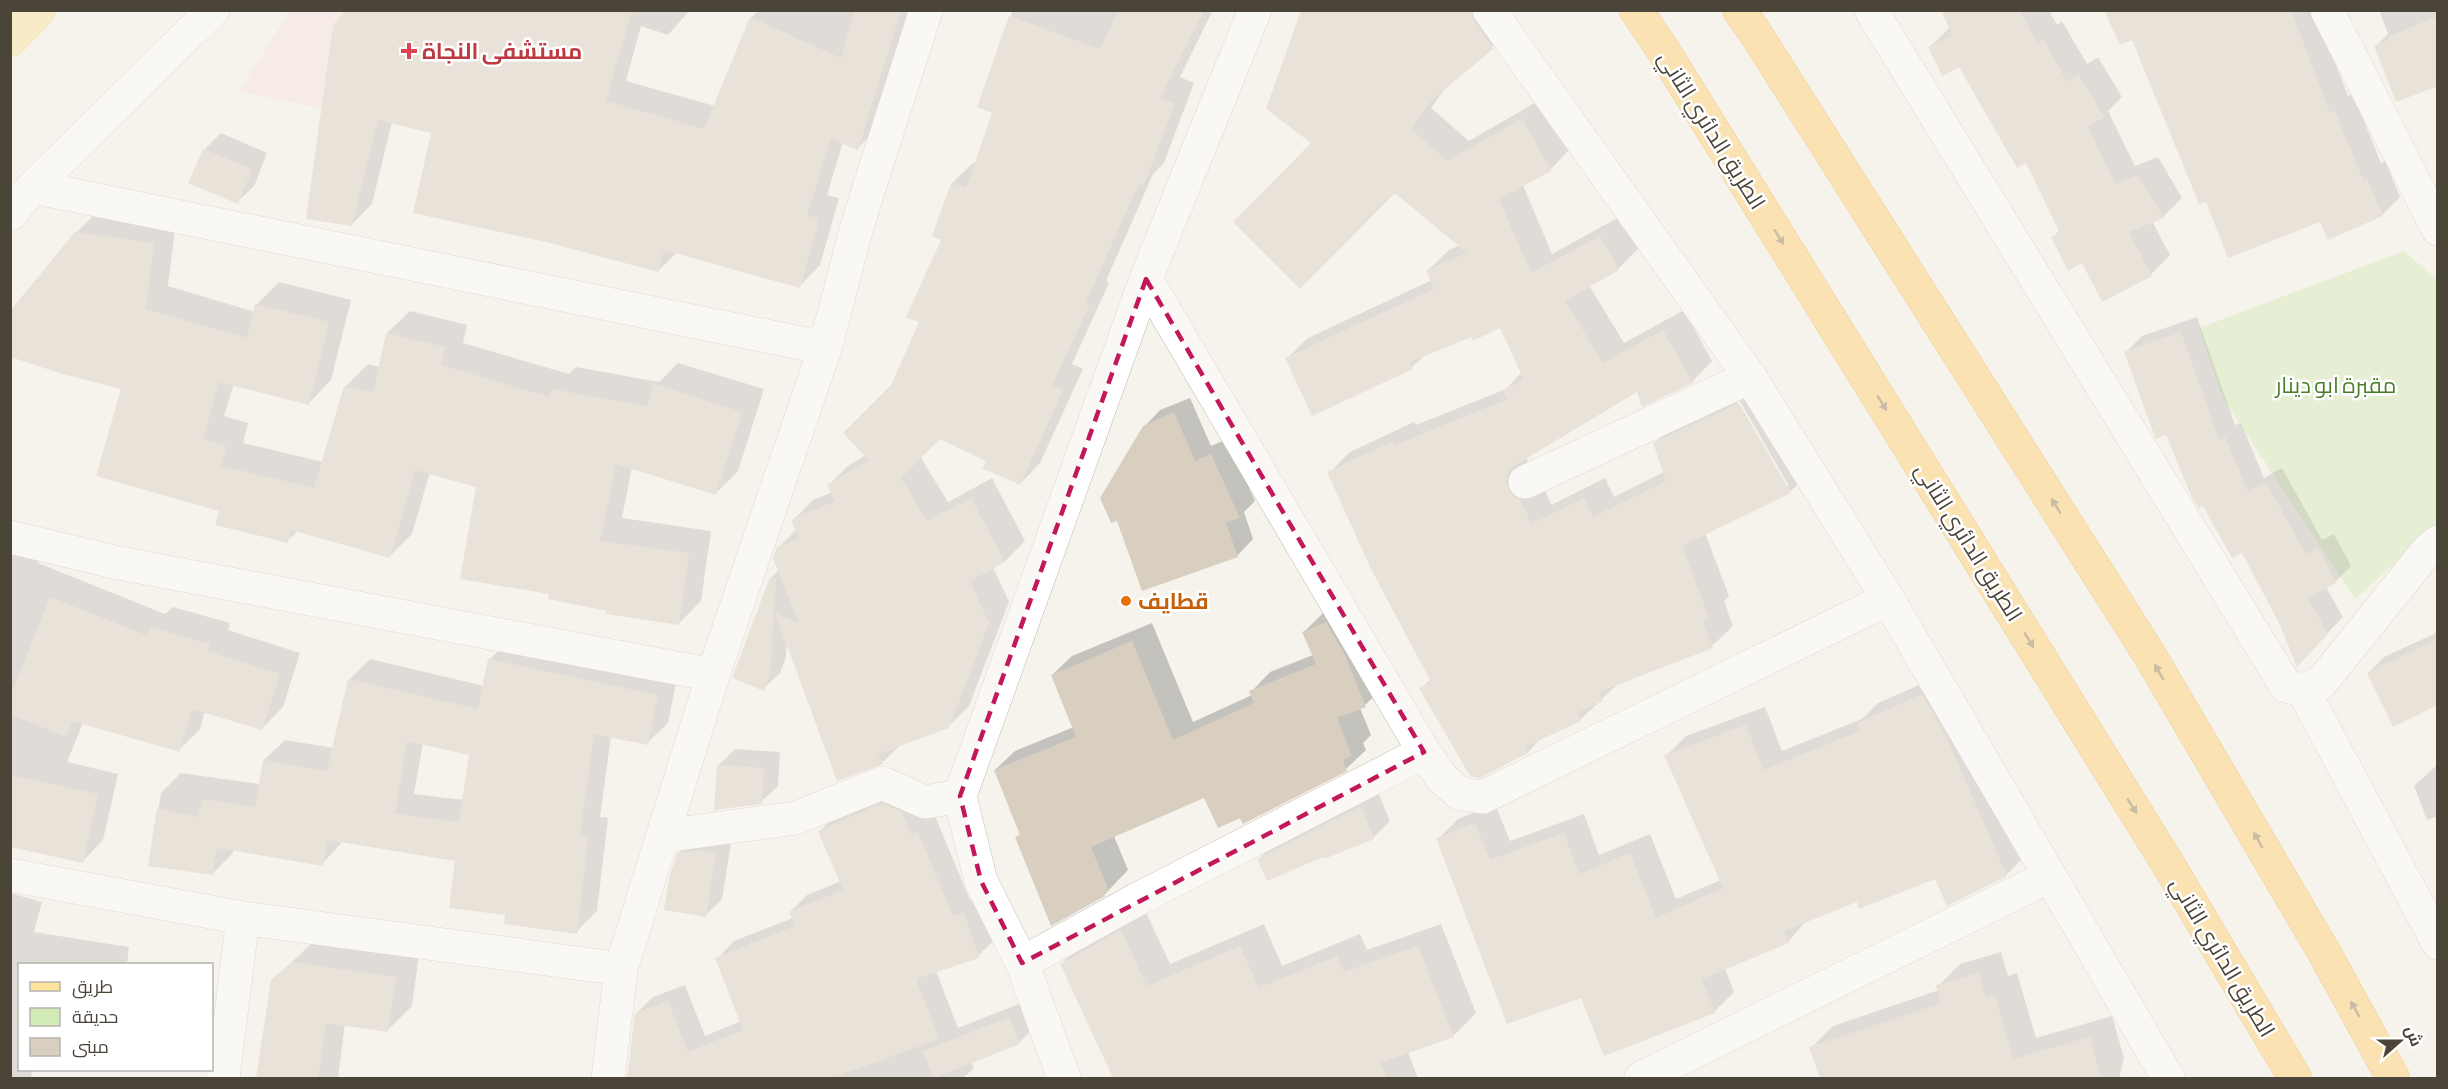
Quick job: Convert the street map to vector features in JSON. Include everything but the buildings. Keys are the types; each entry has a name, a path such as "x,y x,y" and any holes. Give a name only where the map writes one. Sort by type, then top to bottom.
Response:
{"highway":[{"path":"1625,10 1663,50"},
{"name":"الطريق الدائري الثاني","path":"1635,10 1663,50 2168,864 2295,1078"},
{"path":"1746,17 2149,654 2325,954 2393,1078"}],"main road":[{"path":"10,40 39,10"}],"street":[{"path":"10,214 33,187 213,10"},
{"path":"608,1078 621,969 713,675 825,348 858,223 926,10"},
{"path":"1064,1078 1022,963 981,881 960,796 1146,279 1255,10"},
{"path":"1489,10 1750,377 1888,599 2168,1078"},
{"path":"1871,10 2286,686 2303,690 2320,683 2427,551 2438,542"},
{"path":"2327,10 2438,229"},
{"path":"33,187 825,348"},
{"path":"1146,279 1424,752 1442,778 1460,794 1483,797 1888,599"},
{"path":"1525,482 1750,377"},
{"path":"10,537 114,562 713,675"},
{"path":"2303,690 2438,943"},
{"path":"1022,963 1136,900 1424,752"},
{"path":"663,837 796,818 882,783 925,802 960,796"},
{"path":"10,875 243,918 621,969"},
{"path":"1645,1078 2050,876"},
{"path":"223,1078 243,918"}],"highlighted area":[{"path":"1146,279 1424,752 1022,963 981,881 960,796"}],"shaded area":[{"name":"مستشفى النجاة","path":"290,11 561,11 537,156 239,91"}],"green space":[{"name":"مقبرة ابو دينار","path":"2404,251 2437,280 2437,525 2355,599 2222,397 2199,328"}],"place":[{"name":"مستشفى النجاة","path":"409,51"},
{"name":"قطايف","path":"1126,601"}]}
